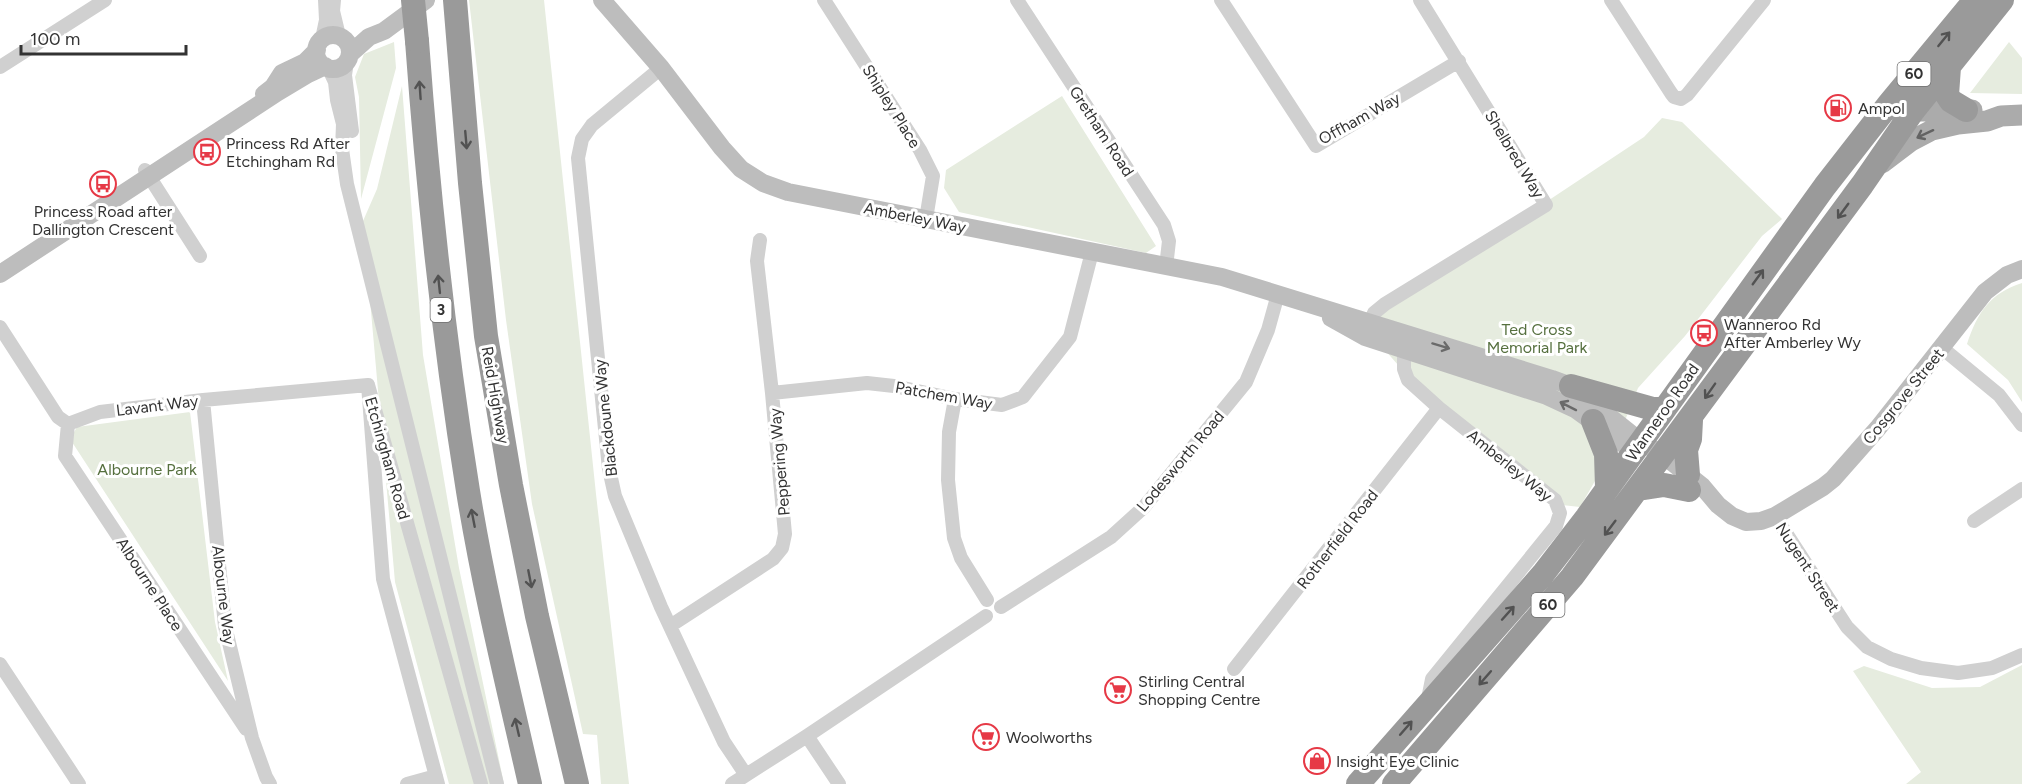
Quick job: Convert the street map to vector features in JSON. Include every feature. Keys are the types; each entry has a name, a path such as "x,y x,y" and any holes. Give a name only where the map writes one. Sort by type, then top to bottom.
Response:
{"highway":[{"name":"3","path":"413,0 427,173 444,336 468,494 494,627 530,784"},
{"name":"Wanneroo Road","path":"1358,784 1543,574 1786,239 1854,149 1976,0"},
{"name":"Wanneroo Road","path":"1394,784 1572,578 1862,185 1913,111 2002,0"},
{"name":"Reid Highway","path":"456,9 470,183 486,336 511,485 537,616 577,784"},
{"path":"1948,67 1947,95 1965,110"},
{"path":"1571,387 1653,409 1664,409"},
{"path":"1638,489 1689,483 1686,450 1690,439 1691,418"},
{"path":"1593,422 1605,454 1607,488"},
{"path":"564,732 583,784"}],"main road":[{"path":"1854,149 1870,143 1896,116 1913,111 1985,109 2012,115"},
{"path":"1862,185 1887,157 1921,136 1958,124 1987,121 2012,115"}],"street":[{"path":"0,67 105,0"},
{"path":"325,0 326,20 336,46"},
{"path":"0,264 308,74 327,67 340,67 336,46 334,0"},
{"path":"0,274 264,94 273,87 282,73 336,46 408,0"},
{"path":"336,46 384,31 426,0"},
{"name":"Amberley Way","path":"602,0 661,68 722,148 741,169 763,183 788,192 1222,277 1278,294 1547,396 1575,409 1593,422 1637,446"},
{"name":"Shipley Place","path":"824,0 920,150 933,176 926,219"},
{"name":"Gretham Road","path":"1017,0 1168,232 1170,249 1166,267"},
{"name":"Offham Way","path":"1221,0 1316,146 1459,61"},
{"name":"Shelbred Way","path":"1367,329 1374,313 1385,304 1546,205 1420,0"},
{"path":"1611,0 1671,93 1674,97 1681,99 1687,95 1764,0"},
{"name":"Etchingham Road","path":"336,46 345,75 352,129 347,184"},
{"name":"Etchingham Road","path":"327,67 335,82 343,124 342,149 347,184 497,784"},
{"name":"Blackdoune Way","path":"661,68 592,125 582,139 578,158 612,483 656,597 724,742 746,776"},
{"path":"147,173 200,256"},
{"name":"Peppering Way","path":"670,626 773,559 782,548 785,534 757,261 760,240"},
{"name":"Patchem Way","path":"772,393 867,383 1002,405 1023,397 1070,337 1092,252"},
{"name":"Cosgrove Street","path":"1775,516 1823,487 1840,472 1878,428 1985,292 2007,275 2022,269"},
{"name":"Lodesworth Road","path":"1001,607 1111,537 1144,507 1246,382 1268,330 1278,294"},
{"path":"0,327 57,417 68,424"},
{"name":"Amberley Way","path":"1406,344 1571,387 1637,446"},
{"name":"Amberley Way","path":"1406,344 1404,369 1408,380 1439,408 1555,500 1560,513 1556,526 1432,679 1427,704"},
{"path":"1942,348 1999,395 2022,425"},
{"name":"Etchingham Road","path":"368,385 383,579 437,780"},
{"name":"Etchingham Road","path":"368,385 481,784"},
{"name":"Lavant Way","path":"68,424 100,412 368,385"},
{"path":"955,399 949,432 948,480 954,538 961,558 987,600"},
{"name":"Albourne Way","path":"203,400 225,626 252,738 270,784"},
{"name":"Rotherfield Road","path":"1234,669 1439,408"},
{"name":"Albourne Place","path":"68,424 66,456 252,738"},
{"name":"Nugent Street","path":"1637,446 1660,459 1689,483 1702,486 1718,505 1732,516 1746,522 1761,521 1775,516 1847,627 1867,647 1891,659 1921,668 1958,673 1992,668 2022,655"},
{"path":"1974,521 2022,489"},
{"path":"987,600 996,600 1001,607 998,616 992,618 986,616 982,610 987,600"},
{"path":"732,784 986,616"},
{"path":"0,664 79,784"},
{"path":"807,736 839,784"},
{"path":"407,784 437,780"}],"green space":[{"path":"469,0 544,0 629,784 601,784 597,735 583,734 532,504 506,320"},
{"path":"394,42 396,68 361,199 359,97 355,77 364,54"},
{"path":"2009,42 2022,58 2022,94 1970,93"},
{"path":"402,86 423,355 459,568 504,784 449,784 395,582 363,221 377,189"},
{"path":"1062,96 1156,246 1146,253 959,212 944,188 946,170"},
{"name":"Ted Cross Memorial Park","path":"1662,118 1682,122 1782,219 1762,236 1685,336 1638,388 1624,423 1580,507 1562,505 1405,373 1357,318 1537,208 1644,137"},
{"path":"2022,283 2022,402 2008,380 1967,344 1975,323 1986,306 2001,292"},
{"name":"Albourne Park","path":"190,412 215,622 228,681 70,439 77,427"},
{"path":"2022,665 2022,784 1906,784 1921,772 1853,671 1864,666 1932,688 1980,687"}],"place":[{"name":"Ampol","path":"1838,108"},
{"name":"Princess Rd After Etchingham Rd","path":"207,152"},
{"name":"Princess Road after Dallington Crescent","path":"103,184"},
{"name":"Wanneroo Rd After Amberley Wy","path":"1704,333"},
{"name":"Stirling Central Shopping Centre","path":"1118,690"},
{"name":"Woolworths","path":"986,737"},
{"name":"Insight Eye Clinic","path":"1317,761"}]}
